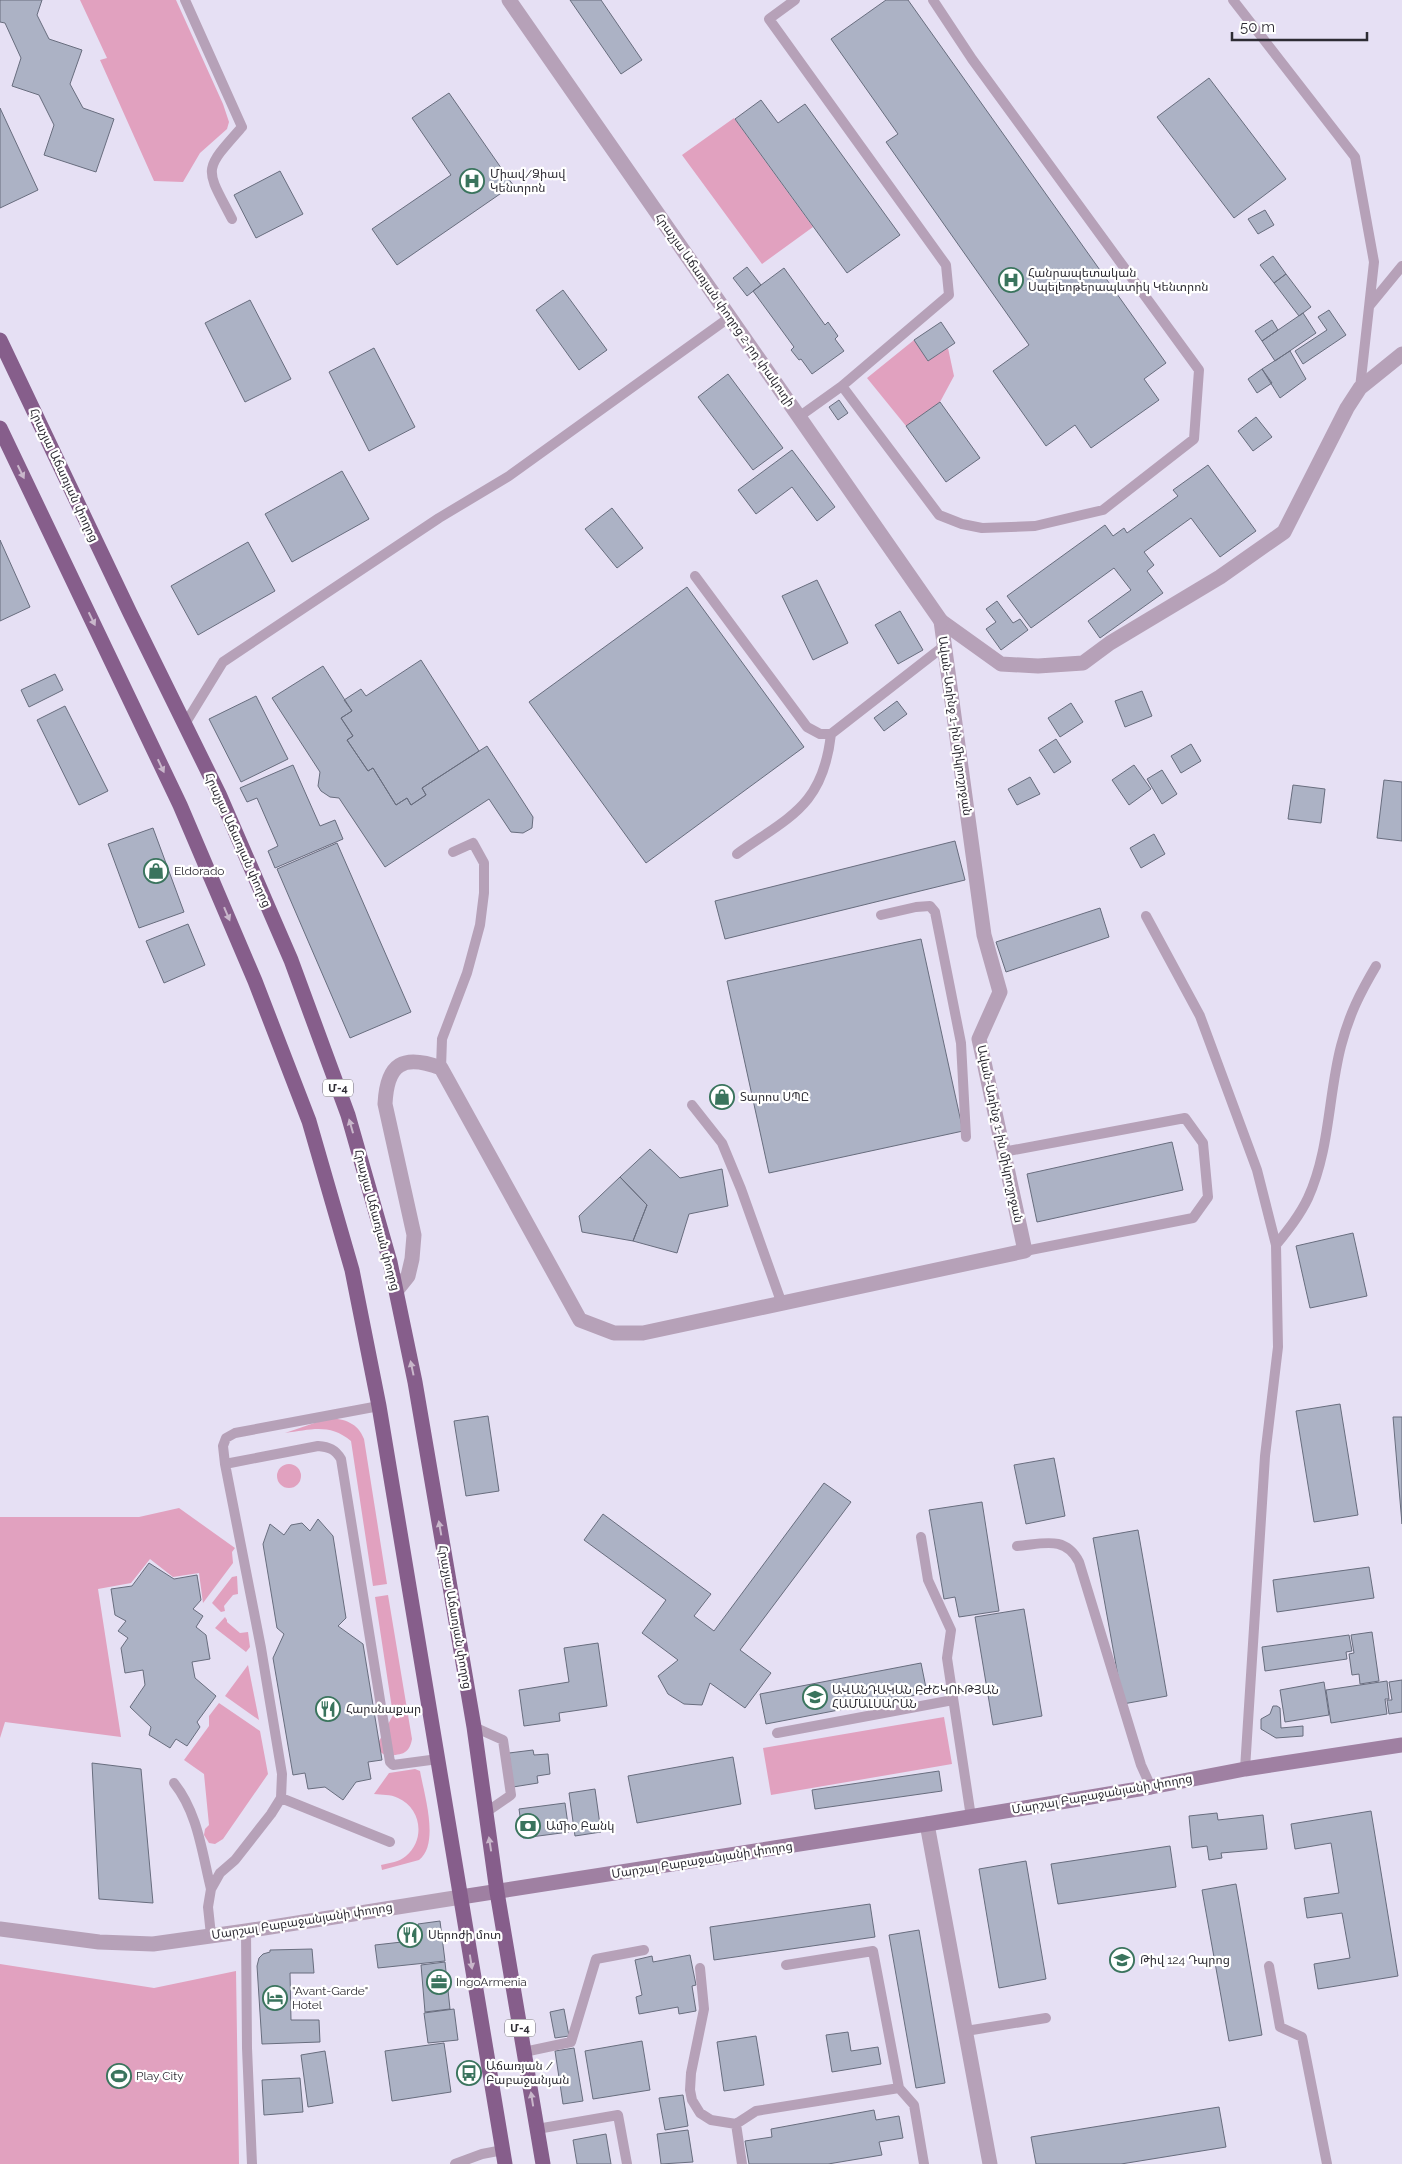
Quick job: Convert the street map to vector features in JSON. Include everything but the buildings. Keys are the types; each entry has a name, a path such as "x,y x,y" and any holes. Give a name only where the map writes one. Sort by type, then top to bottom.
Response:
{"highway":[{"name":"Հրաչյա Աճառյան փողոց","path":"0,340 130,613 219,794 291,960 348,1115 390,1262 415,1382 474,1727 485,1813 543,2164"},
{"path":"0,428 180,805 255,981 309,1121 352,1270 379,1406 504,2157"}],"main road":[{"name":"Մարշալ Բաբաջանյանի փողոց","path":"461,1897 971,1817 1151,1787 1245,1769 1402,1745"}],"street":[{"name":"Հրաչյա Աճառյան փողոց 2-րդ փակուղի","path":"509,0 941,621"},
{"name":"Ավան-Առինջ 1-ին միկրոշրջան","path":"941,621 1001,664 1038,666 1083,663 1110,643 1220,576 1284,532 1347,408 1360,388 1402,354"},
{"name":"Ավան-Առինջ 1-ին միկրոշրջան","path":"941,621 984,935 1000,992 979,1039 1025,1251"},
{"path":"396,1290 408,1276 414,1235 386,1104 386,1086 390,1074 397,1066 412,1062 426,1062 441,1068 580,1320 614,1333 643,1333 1025,1251"},
{"path":"927,1824 990,2164"},
{"name":"Մարշալ Բաբաջանյանի փողոց","path":"0,1929 99,1942 153,1944 461,1897"}],"lane":[{"path":"185,0 242,127 216,156 210,168 212,180 232,219"},
{"path":"795,0 769,19 946,265 949,295 842,386 800,416"},
{"path":"842,386 939,515 962,524 982,528 1035,526 1102,510 1194,439 1199,370 972,59 934,5 933,0"},
{"path":"1237,3 1355,157 1374,262 1360,388"},
{"path":"1369,306 1402,266"},
{"path":"185,724 223,662 439,518 509,476 730,317"},
{"path":"695,576 807,727 820,734 831,734 944,646"},
{"path":"737,854 803,806 816,789 824,773 831,734"},
{"path":"441,1068 442,1039 467,973 480,925 484,893 484,862 473,843 453,852"},
{"path":"881,916 916,907 930,906 935,912 960,1043 966,1137"},
{"path":"1146,916 1200,1016 1257,1170 1276,1244 1278,1347 1265,1456 1245,1769"},
{"path":"1276,1244 1294,1223 1308,1197 1324,1145 1341,1047 1353,1006 1376,966"},
{"path":"960,1043 979,1039"},
{"path":"692,1105 722,1143 741,1189 782,1304"},
{"path":"1003,1152 1185,1118 1203,1143 1208,1197 1193,1218 1025,1251"},
{"path":"211,1935 208,1907 211,1889 220,1873 235,1860 271,1814 281,1798 282,1774 223,1446 226,1438 235,1433 379,1406"},
{"path":"225,1464 318,1446 328,1447 337,1452 342,1458 390,1762 393,1765 438,1759"},
{"path":"921,1537 928,1580 951,1630 947,1658 971,1817"},
{"path":"1017,1546 1058,1543 1068,1547 1074,1553 1079,1562 1141,1765 1151,1787"},
{"path":"777,1733 953,1700"},
{"path":"474,1727 503,1740 511,1795 485,1813"},
{"path":"174,1783 185,1796 191,1810 211,1889"},
{"path":"281,1798 390,1842"},
{"path":"246,1931 247,2048 252,2164"},
{"path":"524,2052 571,2042 596,1959 644,1950"},
{"path":"786,1965 873,1951 899,2088 914,2105 924,2164"},
{"path":"1269,1966 1280,2027 1302,2037 1327,2164"},
{"path":"700,1968 704,2009 691,2073 692,2100 700,2113 711,2120 736,2124 756,2111 899,2088"},
{"path":"966,2032 1046,2018"},
{"path":"537,2129 618,2115 627,2164"},
{"path":"736,2124 742,2164"},
{"path":"455,2164 482,2154 504,2157"}],"shaded area":[{"path":"80,0 176,0 223,104 229,122 227,129 200,153 183,182 154,181 100,60 107,58"},
{"path":"734,118 813,227 762,264 682,155"},
{"path":"914,340 928,361 948,348 954,376 940,402 906,426 867,378"},
{"path":"329,1418 340,1419 355,1426 364,1439 387,1584 373,1586 351,1441 343,1435 320,1429 285,1433"},
{"path":"289,1464 298,1467 301,1476 298,1485 289,1488 280,1485 277,1476 280,1467"},
{"path":"179,1508 235,1548 232,1552 233,1563 203,1603 199,1573 173,1577 150,1559 131,1583 98,1589 121,1737 5,1722 0,1738 0,1517 139,1517"},
{"path":"237,1576 238,1594 233,1595 224,1606 225,1611 221,1612 212,1603 232,1577"},
{"path":"388,1595 412,1739 409,1749 403,1753 386,1756 379,1751 377,1745 393,1715 375,1597"},
{"path":"225,1617 227,1622 240,1633 248,1632 250,1647 246,1652 215,1628"},
{"path":"248,1665 259,1720 225,1696"},
{"path":"219,1703 260,1731 268,1774 223,1839 215,1844 209,1843 204,1835 205,1829 209,1825 204,1774 184,1760 209,1726 209,1716"},
{"path":"944,1717 952,1764 771,1795 763,1748"},
{"path":"415,1769 420,1771 427,1805 430,1831 429,1843 425,1853 419,1860 382,1870 381,1865 400,1860 412,1849 418,1833 418,1824 412,1809 406,1803 392,1796 374,1794 389,1773"},
{"name":"Play City","path":"0,1964 154,1988 236,1971 239,2164 0,2164"}],"place":[{"name":"Միավ/Ձիավ Կենտրոն","path":"472,181"},
{"name":"Հանրապետական Սպելեոթերապևտիկ Կենտրոն","path":"1011,280"},
{"name":"Eldorado","path":"156,871"},
{"name":"Տարոս ՍՊԸ","path":"722,1097"},
{"name":"ԱՎԱՆԴԱԿԱՆ ԲԺՇԿՈՒԹՅԱՆ ՀԱՄԱԼՍԱՐԱՆ","path":"815,1697"},
{"name":"Հարսնաքար","path":"328,1709"},
{"name":"Ամիօ Բանկ","path":"528,1826"},
{"name":"Սերոժի մոտ","path":"410,1935"},
{"name":"Թիվ 124 Դպրոց","path":"1122,1960"},
{"name":"IngoArmenia","path":"439,1982"},
{"name":"\"Avant-Garde\" Hotel","path":"275,1998"},
{"name":"Աճառյան / Բաբաջանյան","path":"469,2073"},
{"name":"Play City","path":"119,2076"}]}
